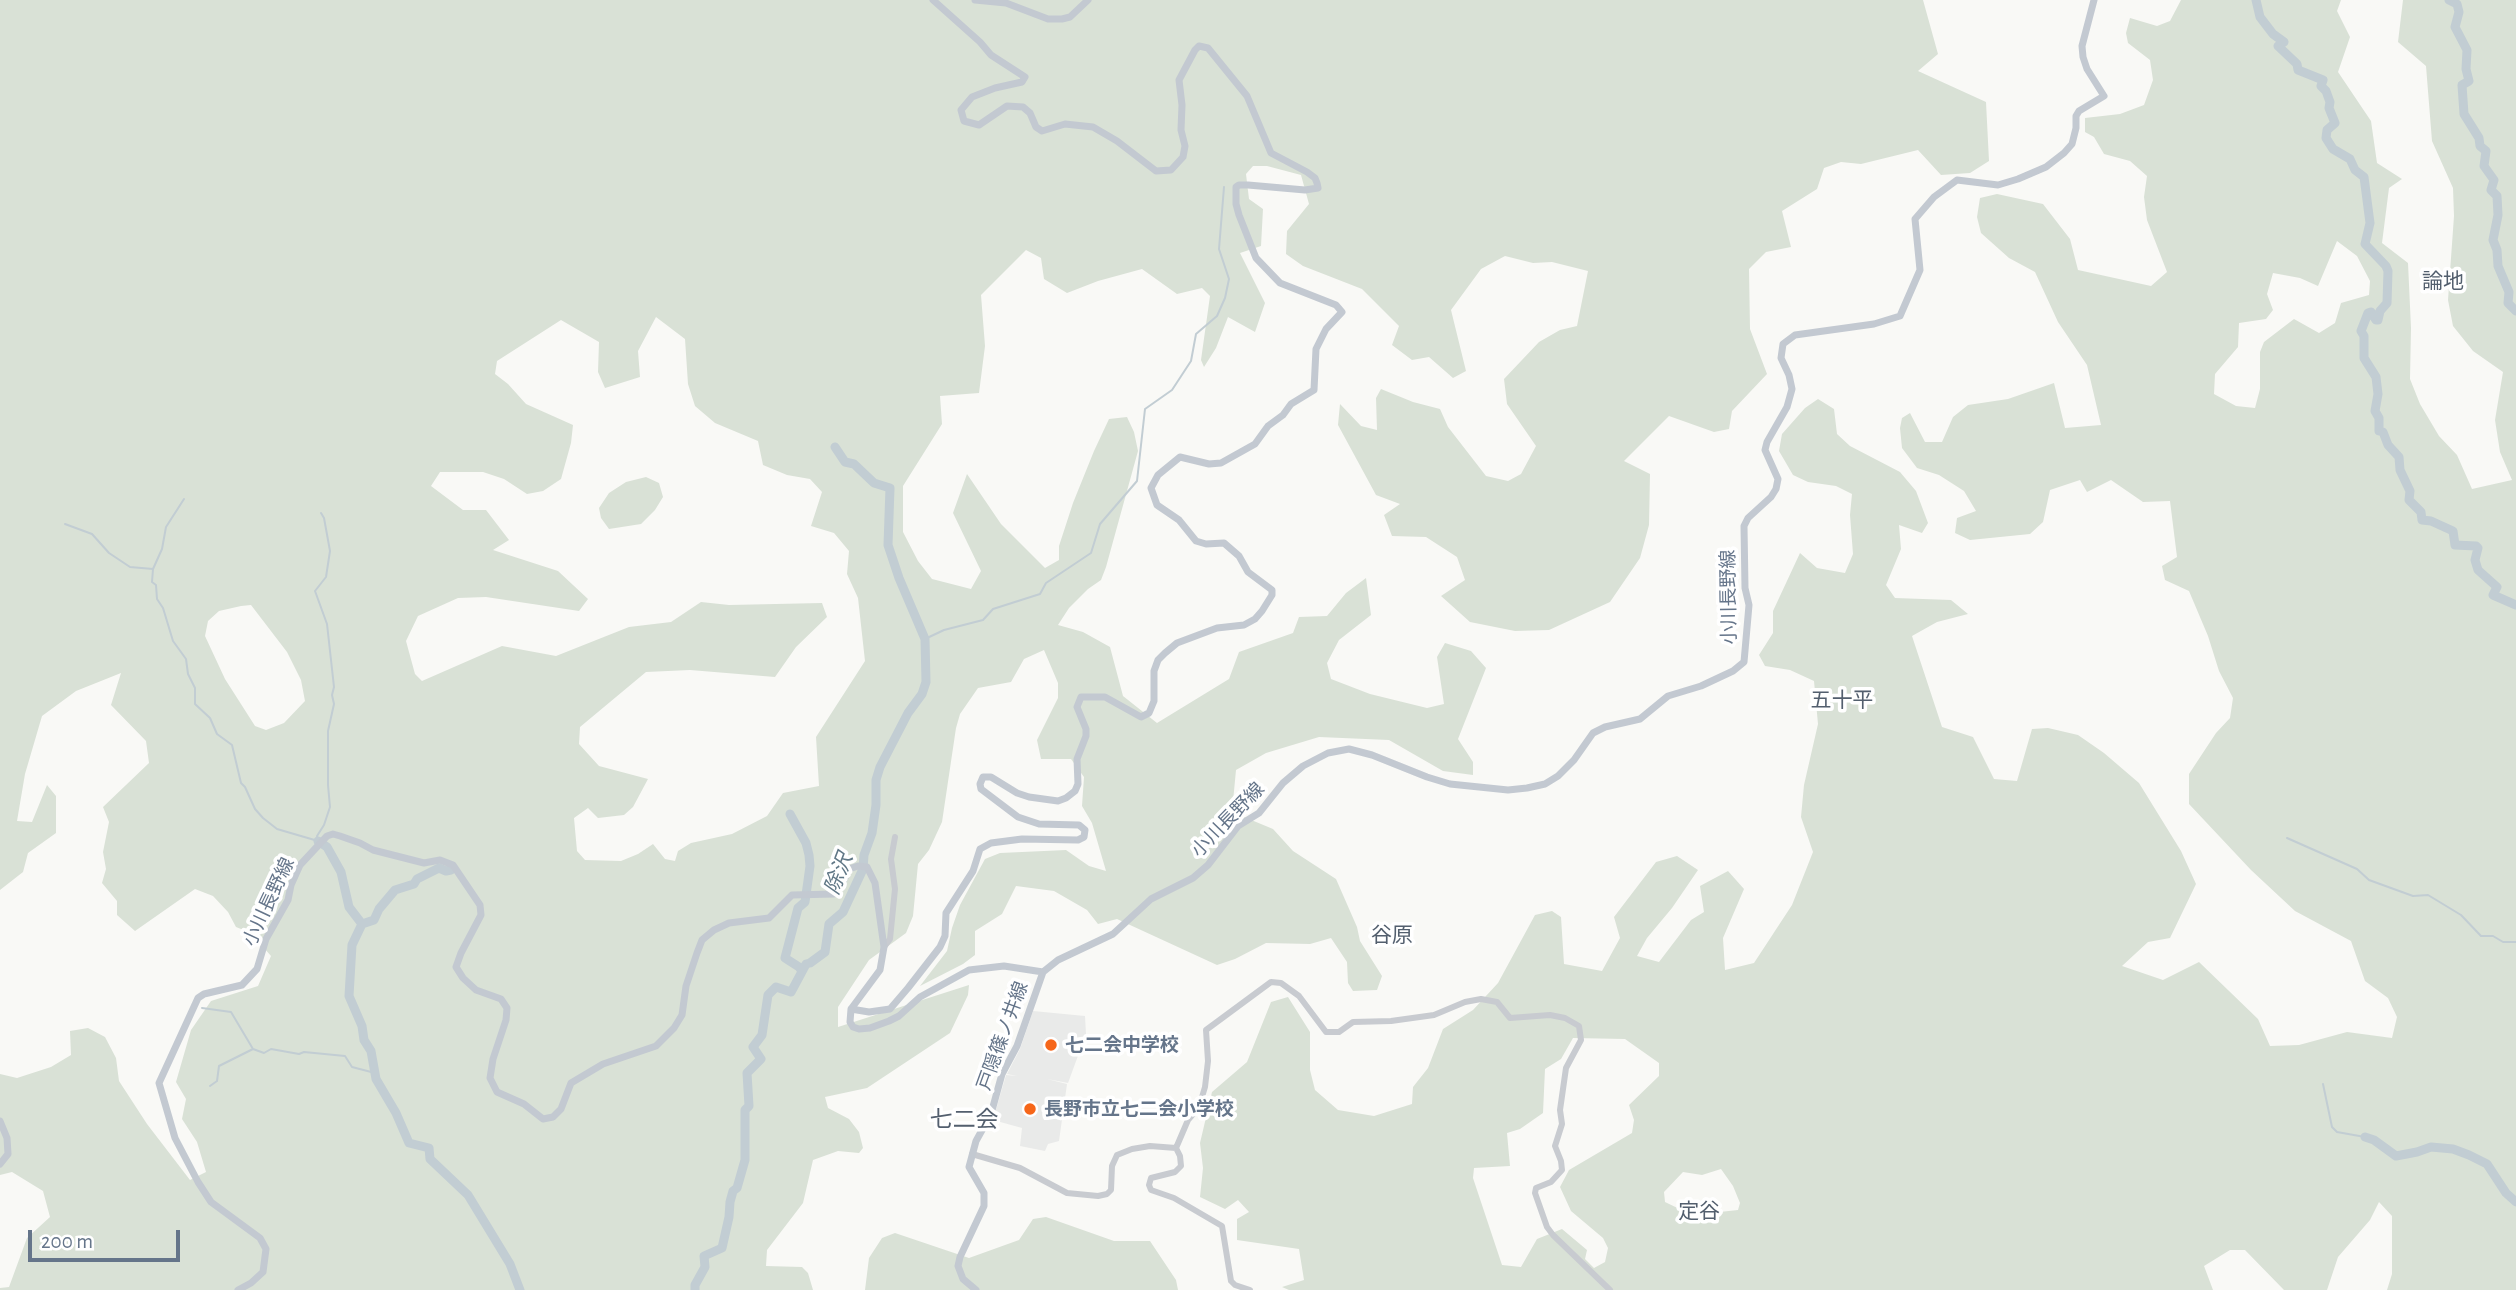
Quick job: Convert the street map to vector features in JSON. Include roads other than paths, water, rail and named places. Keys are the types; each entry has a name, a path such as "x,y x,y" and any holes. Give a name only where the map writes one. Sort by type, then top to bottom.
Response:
{"main road":[{"path":"851,1009 869,1013 890,1009 908,988 940,947 945,936 946,913 973,871 980,849 991,843 1022,839 1051,841 1078,840 1084,837 1085,830 1079,825 1039,824 1018,817 981,789 981,779 991,777 1029,797 1058,801 1066,798 1075,791 1078,784 1077,759 1086,736 1077,707 1081,697 1105,697 1141,717 1149,713 1154,701 1154,671 1158,660 1165,653 1177,643 1217,628 1244,625 1262,611 1272,595 1272,590 1248,572 1239,556 1224,543 1206,544 1196,541 1178,520 1157,505 1151,488 1158,475 1180,457 1209,464 1221,463 1255,444 1268,426 1283,415 1291,404 1314,390 1316,349 1326,329 1342,312 1336,305 1280,283 1256,258 1239,215 1236,187 1248,185 1305,190 1318,188 1317,183 1307,172 1271,153 1247,96 1208,48 1199,46 1195,50 1179,80 1181,130 1185,146 1183,157 1171,170 1156,171 1117,141 1093,127 1065,124 1042,131 1023,107 1007,106 979,125 964,121 961,110 972,97 1021,82 1025,77 991,55 980,41 933,0"},
{"path":"975,0 1006,3 1048,19 1070,17 1088,0"},
{"name":"小川長野線","path":"1044,972 1058,960 1113,934 1151,899 1193,878 1208,865 1238,826 1259,813 1283,783 1303,766 1328,753 1349,749 1450,784 1508,790 1527,788 1545,784 1558,776 1574,760 1593,733 1605,727 1640,719 1668,696 1710,682 1733,671 1744,662 1749,605 1745,588 1744,526 1748,518 1771,497 1778,479 1765,450 1787,407 1792,389 1781,358 1783,344 1795,335 1874,324 1900,316 1920,270 1915,219 1934,197 1957,180 1998,185 2046,167 2064,153 2072,144 2076,116 2080,110 2104,96 2087,69 2083,57 2082,46 2094,0"},
{"name":"小川長野線","path":"235,1290 251,1283 263,1272 265,1249 260,1238 211,1202 198,1182 175,1138 159,1083 198,998 204,994 242,985 257,969 266,939 288,900 300,865 327,836 333,834 360,842 373,850 424,863 440,860 453,864 480,905 481,915 456,967 476,990 501,999 507,1008 490,1078 497,1092 524,1104 542,1119 553,1117 561,1108 571,1083 632,1052 644,1052 656,1046 674,1028 682,1015 685,986 702,940 714,930 729,923 769,918 792,895 834,894 849,869 858,866 867,867 875,883 884,947 880,970 851,1009"},
{"name":"戸隠篠ノ井線","path":"851,1009 850,1022 853,1027 859,1030 870,1028 899,1016 920,997 970,970 1004,966 1044,972 1017,1046 1002,1074 992,1114 976,1141 972,1154"},
{"path":"0,1121 7,1138 8,1154 0,1164"},
{"path":"972,1154 969,1167 984,1193 984,1206 958,1266 963,1279 976,1290"}],"street":[{"path":"884,947 890,939 895,888 891,859 895,837"},
{"path":"1250,1290 1235,1286 1231,1281 1222,1226 1184,1203 1151,1190 1149,1185 1151,1178 1179,1169 1181,1162 1176,1148 1188,1120 1199,1107 1205,1087 1208,1061 1206,1030 1271,982 1281,983 1299,996 1326,1032 1339,1032 1353,1022 1391,1021 1434,1014 1465,1002 1482,999 1497,1002 1510,1018 1550,1015 1565,1018 1579,1026 1581,1040 1566,1068 1562,1124 1555,1146 1562,1161 1562,1170 1551,1182 1536,1188 1535,1193 1547,1227 1553,1235 1610,1290"},
{"path":"972,1154 1020,1168 1067,1193 1098,1196 1111,1190 1112,1166 1117,1155 1150,1146 1176,1148"}],"waterway":[{"path":"2256,0 2260,17 2273,34 2284,42 2278,46 2297,64 2298,70 2323,80 2321,86 2326,91 2335,123 2327,130 2326,138 2333,149 2350,159 2355,170 2364,177 2370,223 2365,244 2388,271 2387,303 2380,311 2378,320 2371,312 2368,313 2361,331 2364,336 2364,358 2376,377 2378,394 2375,411 2379,418 2379,431 2383,432 2388,445 2399,457 2400,470 2410,491 2409,500 2421,512 2422,520 2453,531 2455,545 2476,546 2478,548 2475,560 2478,570 2497,587 2493,595 2516,605"},
{"path":"2449,0 2457,4 2459,12 2455,27 2467,50 2466,69 2469,81 2462,85 2464,114 2479,138 2480,146 2486,151 2484,166 2494,180 2491,190 2497,196 2498,215 2493,240 2498,266 2509,292 2508,303 2516,311"},
{"path":"925,639 944,630 983,620 993,609 1040,594 1046,583 1091,553 1100,524 1137,481 1145,409 1172,390 1191,361 1196,334 1217,316 1225,298 1229,279 1219,249 1224,187"},
{"name":"除沢","path":"695,1290 705,1267 704,1256 722,1248 730,1202 745,1160 745,1110 749,1106 747,1073 761,1059 753,1047 762,1035 768,995 776,987 791,992 806,964 825,952 829,924 843,912 863,869 864,855 872,833 876,780 880,767 908,713 922,694 926,682 925,639 888,545 890,488 874,483 854,464 845,462 835,447"},
{"path":"153,569 162,549 166,527 184,499"},
{"path":"65,524 92,534 109,553 130,567 153,569 152,582 156,585 157,599 163,608 173,641 186,659 188,674 195,688 195,704 210,718 217,734 232,745 241,783 255,809 277,829 318,841 317,836 330,807 328,731 334,704 327,624 315,591 326,577 330,551 321,513"},
{"path":"790,814 806,843 810,866 805,902 798,908 785,958 802,971"},
{"path":"2287,838 2357,869 2369,880 2413,896 2428,895 2461,915 2481,936 2493,936 2503,942 2516,942"},
{"path":"318,841 327,847 341,872 349,907 362,924 352,945 349,996 362,1026 364,1040 371,1051 376,1079 396,1113 409,1143 429,1148 430,1159 468,1195 510,1264 520,1290"},
{"path":"362,924 374,920 379,909 395,890 414,884 417,879 439,868 451,870"},
{"path":"202,1008 231,1012 253,1049 264,1053 271,1049 299,1054 304,1052 345,1056 352,1067 375,1073"},
{"path":"210,1086 217,1081 219,1066 253,1049"},
{"path":"2323,1084 2332,1127 2337,1132 2365,1137"},
{"path":"2365,1137 2374,1140 2396,1156 2431,1147 2453,1149 2469,1155 2487,1164 2506,1193 2516,1202"}],"place":[{"name":"七二会中学校","path":"1051,1045"},
{"name":"長野市立七二会小学校","path":"1030,1109"}],"district":[{"name":"論地","path":"2443,282"},
{"name":"五十平","path":"1842,701"},
{"name":"谷原","path":"1392,936"},
{"name":"七二会","path":"964,1120"},
{"name":"定谷","path":"1699,1212"}]}
